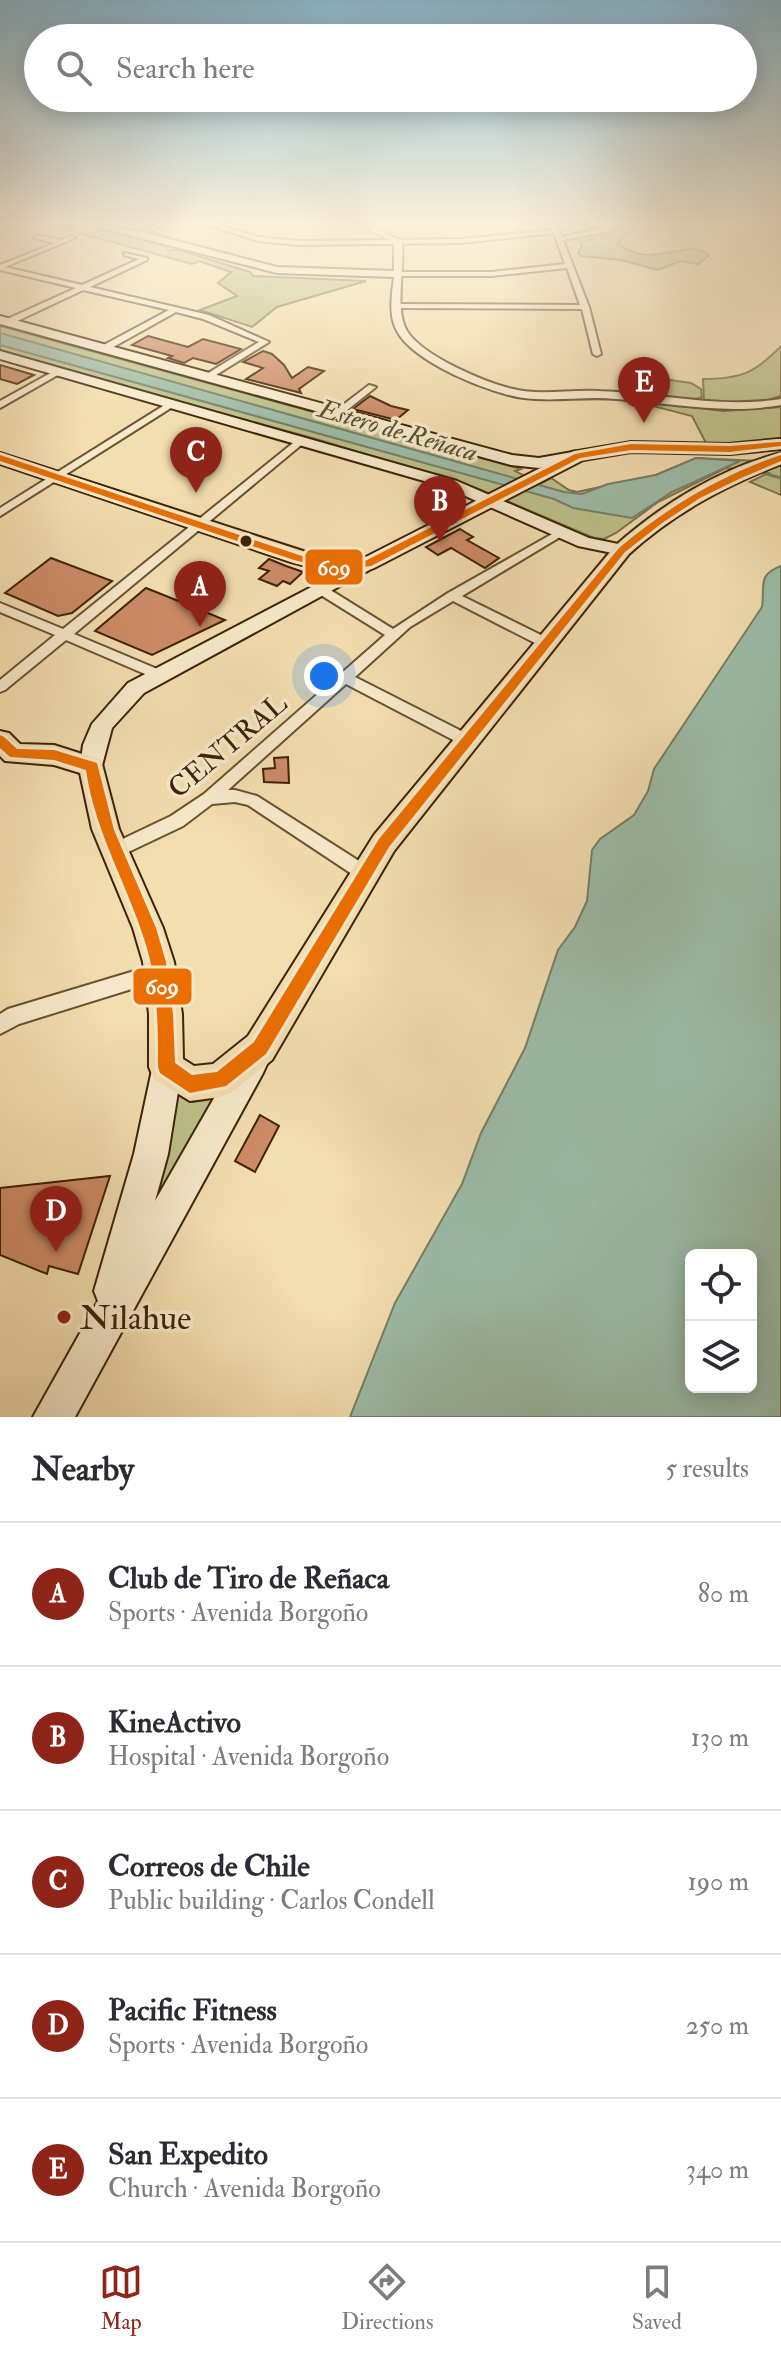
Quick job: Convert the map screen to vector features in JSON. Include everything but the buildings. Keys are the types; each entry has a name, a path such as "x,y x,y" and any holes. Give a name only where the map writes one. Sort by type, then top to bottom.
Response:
{"main road":[{"path":"4,321 511,460 539,463 647,446 768,456"},
{"path":"0,355 497,496 561,532 593,545 622,550"},
{"path":"53,1417 260,1048 364,873 405,815 622,550 666,512 733,477 768,456 781,444"},
{"path":"97,1337 151,1154 166,1067 167,1033 161,972 148,928 92,786 94,745 110,714 126,696 157,674 578,456"},
{"path":"0,458 322,566 344,568 367,564"},
{"path":"5,749 54,755 92,767"},
{"path":"166,1067 181,1081 210,1084 229,1075 260,1048"}],"street":[{"path":"4,321 77,290"},
{"path":"91,290 228,324 265,342 208,377"},
{"path":"399,290 400,327 416,346 505,391 538,396 610,395 710,407 781,402"},
{"path":"579,290 597,354"},
{"path":"398,306 585,307"},
{"path":"103,349 175,310"},
{"path":"0,405 59,372"},
{"path":"338,413 372,387"},
{"path":"0,513 171,404"},
{"path":"0,687 301,441"},
{"name":"CENTRAL","path":"116,850 177,821 209,798 394,635 452,596 561,532"},
{"path":"320,589 394,635"},
{"path":"452,596 546,643"},
{"path":"0,607 157,674"},
{"path":"345,678 466,740"},
{"path":"245,766 247,789 252,800"},
{"path":"209,798 235,796 252,800 364,873"},
{"path":"0,1024 15,1016 161,972"}],"green space":[{"path":"228,290 335,290 277,307 252,327 200,310 237,296"},
{"path":"0,326 521,469 515,471 540,484 551,478 577,492 656,475 696,458 781,462 781,495 750,482 768,473 726,468 658,502 616,533 604,539 594,538 476,488 316,439 0,353"},
{"path":"781,346 781,396 758,403 704,403 703,379 728,378 746,373 763,363"},
{"path":"627,374 691,383 701,389 702,397 689,401 627,394 619,385"},
{"path":"626,399 723,411 781,407 781,438 707,445 692,416"},
{"path":"173,1092 193,1102 218,1097 136,1246"}],"shaded area":[{"path":"0,333 564,492 582,494 608,484 656,475 696,458 740,461 672,492 632,518 573,508 554,499 0,345"},
{"path":"781,566 781,1417 350,1417 395,1303 462,1184 481,1133 525,1048 558,950 575,927 587,901 592,850 600,839 634,815 648,791 654,769 762,607 768,573"}],"waterway":[{"name":"Estero de Reñaca","path":"756,471 781,478"}],"transit line":[{"name":"609","path":"0,458 298,558 337,568 367,564 578,456 631,447 730,449 778,444"},
{"name":"609","path":"0,740 14,754 54,755 92,767 107,830 154,945 165,1014 166,1067 190,1084 220,1080 260,1048 384,843 622,550 658,521 697,496 781,458"}],"place":[{"name":"San Expedito","path":"644,423"},
{"name":"Correos de Chile","path":"196,493"},
{"name":"KineActivo","path":"440,542"},
{"name":"Club de Tiro de Reñaca","path":"200,627"},
{"name":"Pacific Fitness","path":"56,1252"},
{"name":"Nilahue","path":"64,1317"}]}
